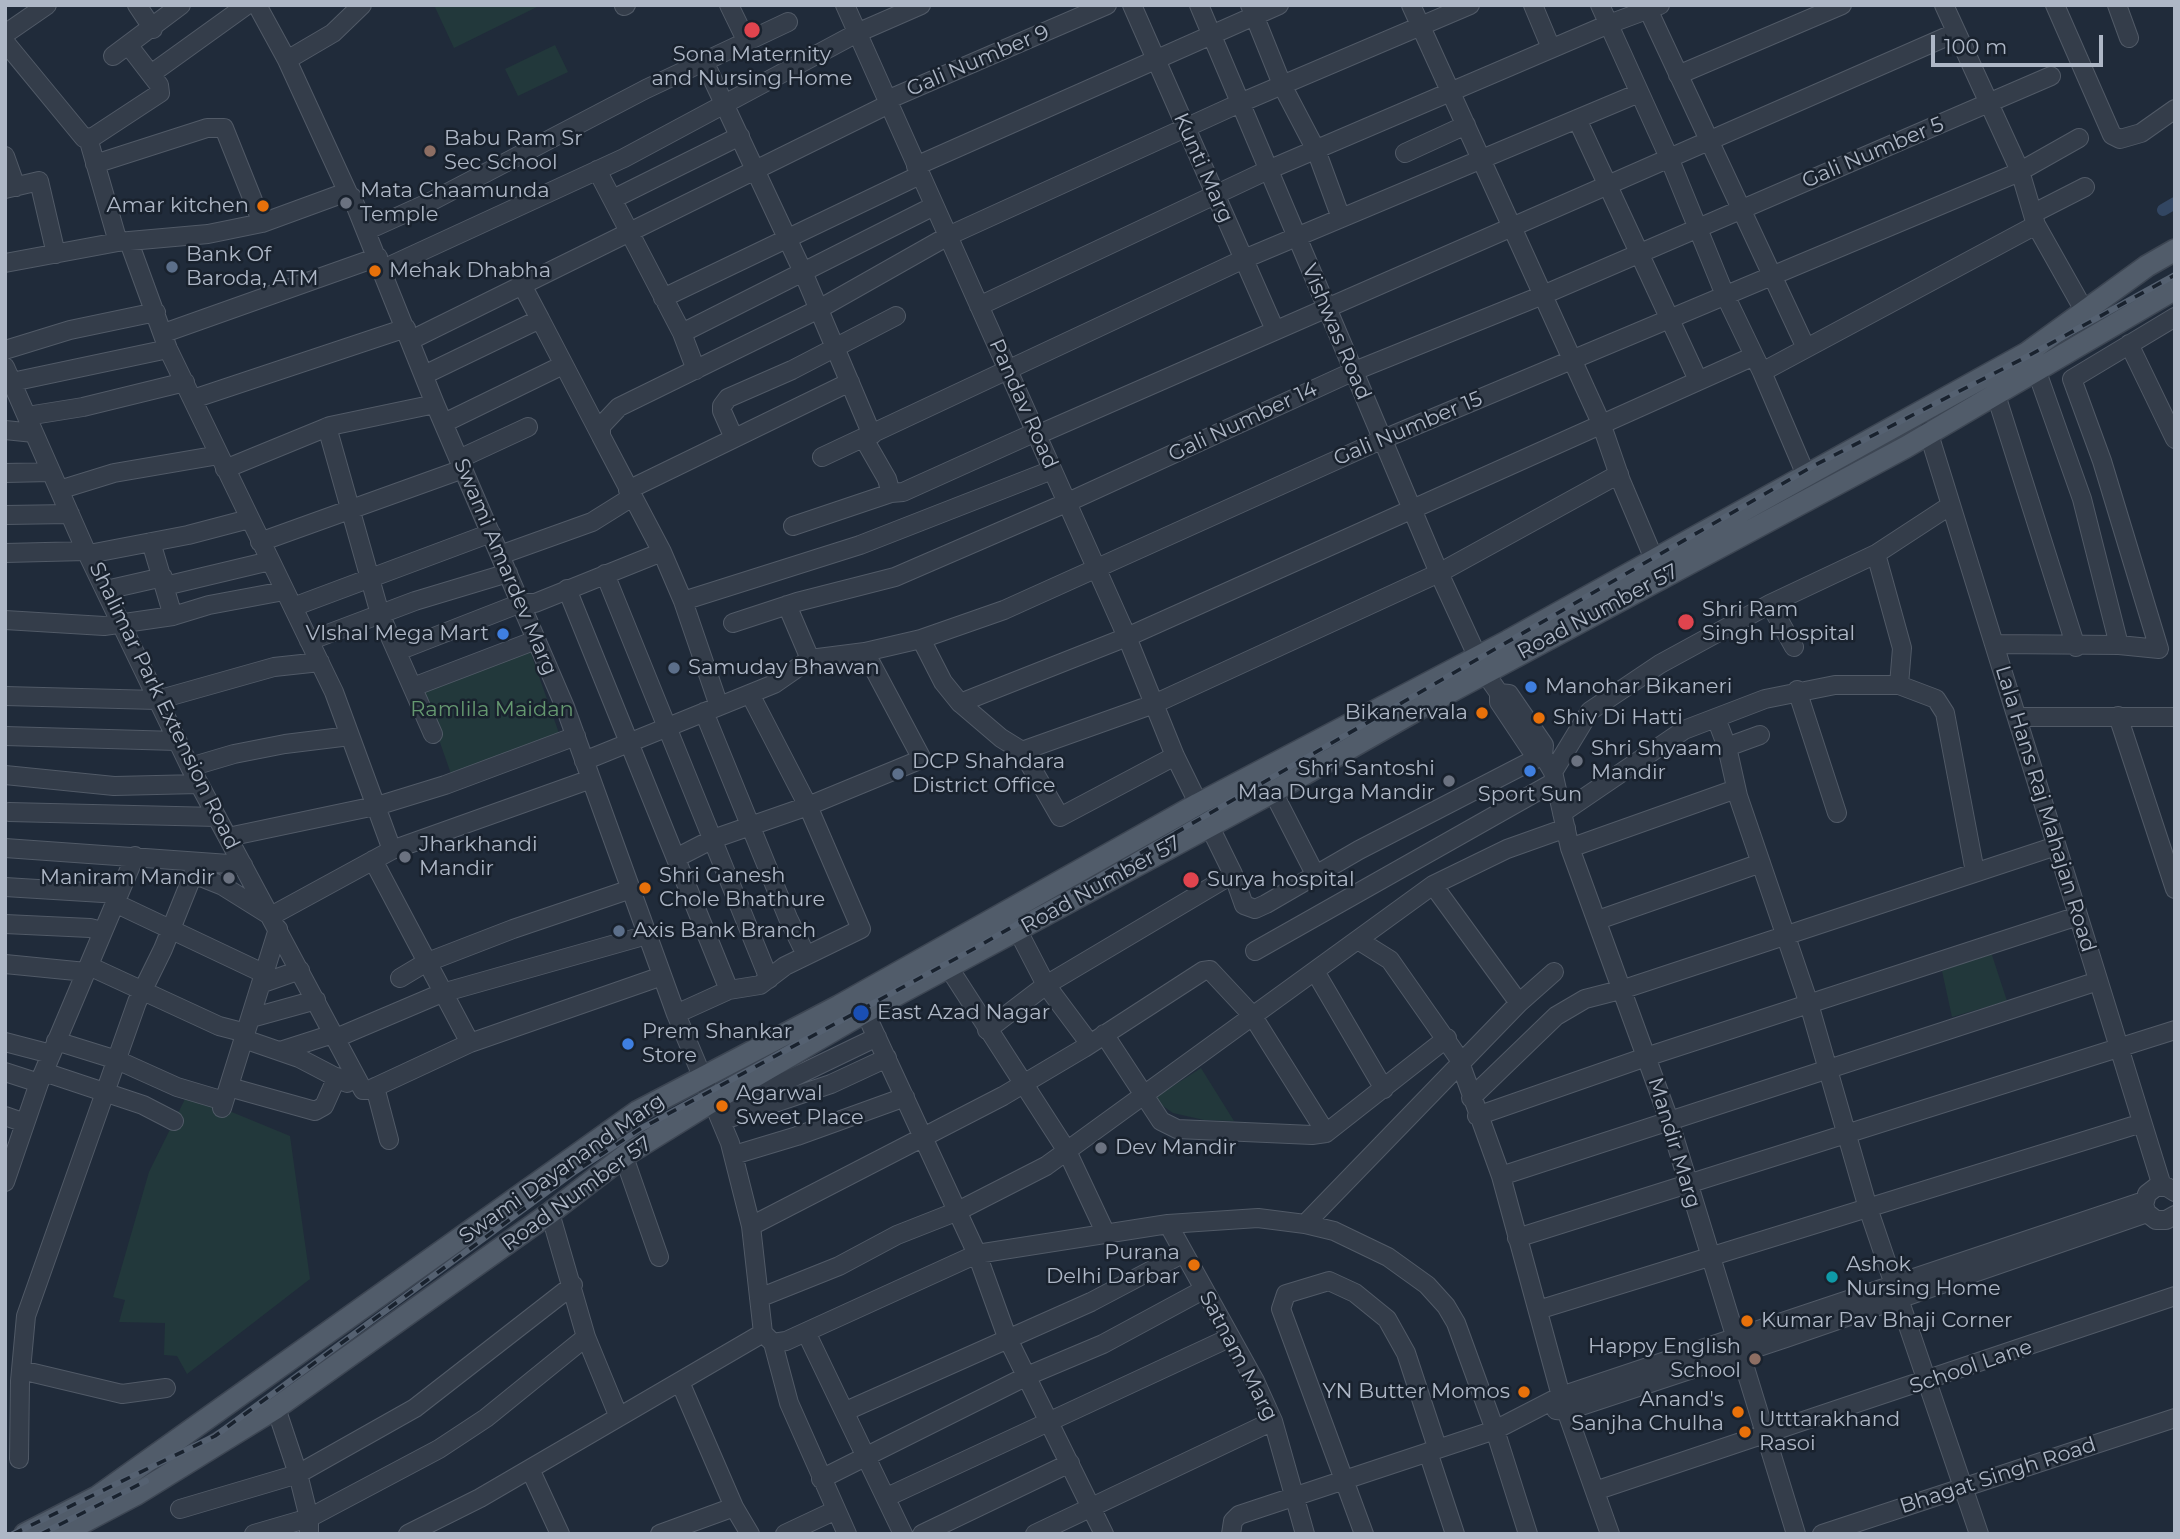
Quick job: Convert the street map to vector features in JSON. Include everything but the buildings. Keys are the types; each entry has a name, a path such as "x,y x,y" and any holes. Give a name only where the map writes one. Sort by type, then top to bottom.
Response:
{"main road":[{"name":"Road Number 57","path":"61,1534 135,1495 276,1408 550,1213 624,1157 717,1112 865,1012 1273,792 1478,655 2027,353 2081,303 2175,250"},
{"name":"Road Number 57","path":"1195,798 1478,655 1906,447 1928,431 2037,372 2175,289"},
{"name":"Swami Dayanand Marg","path":"25,1534 97,1497 637,1112 839,1006 1195,798"}],"street":[{"path":"5,34 47,5"},
{"path":"137,5 153,29"},
{"path":"88,138 157,96 161,89 151,74 121,51 181,5"},
{"path":"151,74 247,5"},
{"name":"Swami Amardev Marg","path":"257,5 287,60 346,193 368,230 435,404 576,736 676,1014 734,1155 751,1226 768,1338 789,1403 847,1534"},
{"path":"287,60 333,33 362,5"},
{"path":"729,5 746,40"},
{"name":"Pandav Road","path":"845,5 1037,434 1095,571 1127,637 1175,757 1233,874 1244,905 1255,909 1315,874"},
{"path":"10,386 166,341 381,263 597,170 857,33 921,5"},
{"name":"Gali Number 9","path":"193,399 408,334 522,285 757,171 888,102 1107,5"},
{"name":"Kunti Marg","path":"1132,5 1153,60 1275,330"},
{"name":"Vishwas Road","path":"1199,5 1410,510 1478,655"},
{"path":"663,298 788,239 918,170 1211,34 1253,10 1279,5"},
{"path":"1411,5 1601,423 1654,559"},
{"path":"601,436 601,426 619,407 819,309 948,236 1186,130 1240,103 1470,5"},
{"path":"1533,5 1551,48"},
{"path":"1600,5 1670,160 1696,230 1806,475"},
{"path":"1678,75 1842,5"},
{"path":"1944,5 2020,171 2036,222 2081,303"},
{"path":"2055,5 2112,135 2120,139 2141,133 2175,109"},
{"path":"2116,5 2129,38"},
{"path":"979,306 1268,170 1651,7 1678,75 1806,348"},
{"path":"1253,10 1283,86 1316,150 1341,218"},
{"path":"368,230 430,202 547,139 746,40 788,22"},
{"path":"793,526 891,493 903,492 1709,143 1955,33"},
{"path":"5,42 80,134 88,138 124,242 156,312 166,341 260,542 320,662 392,850"},
{"path":"704,61 836,346 891,493"},
{"name":"Gali Number 5","path":"1696,230 2051,76"},
{"path":"822,457 1244,259 1639,93"},
{"path":"1577,119 1698,380"},
{"path":"1405,153 1466,125"},
{"path":"95,164 206,128 224,128 262,223"},
{"path":"613,199 740,136"},
{"name":"Gali Number 15","path":"810,659 865,652 921,639 1004,610 1381,440 2020,171 2079,138"},
{"path":"5,156 11,188 39,181 56,254"},
{"path":"597,170 682,333 696,370"},
{"path":"960,703 1127,637 1698,380 1761,371 2036,222 2085,187"},
{"path":"5,263 124,242 208,234 262,223 346,193"},
{"path":"682,333 934,206"},
{"name":"Gali Number 14","path":"733,623 787,604 895,577 1066,503 1352,372 1696,230"},
{"path":"522,285 662,552 683,601 712,709 752,826 788,918 806,955"},
{"path":"5,350 70,330 156,312"},
{"path":"733,436 722,411 728,398 896,316"},
{"path":"1995,644 2076,647 2119,645 2159,649 2102,461 2072,379 2175,317"},
{"path":"424,375 540,319"},
{"path":"2129,344 2175,439"},
{"path":"444,423 564,365"},
{"path":"2037,372 2082,499 2119,645"},
{"path":"27,416 83,407 185,382"},
{"path":"500,555 592,522 630,493 733,436 850,382"},
{"name":"Shalimar Park Extension Road","path":"10,386 27,416 87,553 190,767 334,1036 369,1089 389,1140"},
{"path":"1996,395 2076,647"},
{"path":"59,490 114,473 222,462 327,427 435,404"},
{"path":"260,542 351,510 461,464 528,426"},
{"path":"327,427 380,614 433,734"},
{"path":"5,430 34,433"},
{"name":"Lala Hans Raj Mahajan Road","path":"1928,431 2142,1123 2168,1189"},
{"path":"683,601 860,545 1052,470"},
{"path":"5,473 51,472"},
{"path":"1022,751 1154,704 1441,579 1620,477"},
{"path":"1255,951 1553,777 1590,711 1660,664 1770,604 1876,554 1951,505"},
{"path":"5,515 70,514"},
{"path":"5,553 87,553 151,542 249,519"},
{"path":"293,607 491,533"},
{"path":"151,542 173,616"},
{"path":"398,651 521,603 535,603 662,552"},
{"path":"1876,554 1902,648 1899,685"},
{"path":"106,590 164,582 270,561"},
{"path":"309,641 380,614 508,573"},
{"path":"605,574 769,979"},
{"path":"567,590 631,742 729,990"},
{"path":"5,620 104,626 173,616 209,605 284,591"},
{"path":"584,761 774,684 810,659 787,604"},
{"path":"1770,604 1794,647"},
{"path":"921,639 943,682 960,703 1001,738 1022,751 1060,817 1175,757"},
{"path":"414,687 536,640"},
{"path":"677,858 713,839 808,806 922,760 865,652"},
{"name":"Mandir Marg","path":"1478,655 1499,693 1509,694 1544,745 1543,755 1553,777 1570,848 1624,989 1668,1120 1796,1534"},
{"path":"5,696 157,700 274,667 320,662"},
{"path":"760,1298 839,1266 897,1235 958,1211 1067,1152 1252,1015 1316,973 1433,885 1564,821 1684,730 1716,718 1797,690 1835,685 1899,685 1936,699 1945,713 1975,872"},
{"path":"1797,690 1837,813"},
{"path":"676,1014 729,990 760,985 785,966 861,929 808,806 750,694"},
{"path":"2118,716 2175,889"},
{"path":"2018,717 2175,717"},
{"path":"1716,718 1727,747 1736,789 1809,1004 1868,1208 1979,1534"},
{"path":"1727,747 1760,735"},
{"path":"5,736 177,741"},
{"path":"190,767 234,754 350,736"},
{"path":"228,837 376,806 445,785 576,736"},
{"path":"1273,792 1315,874 1543,755"},
{"path":"5,775 114,786 199,784"},
{"path":"225,1099 264,978 275,923 392,850 591,779"},
{"path":"1570,848 1736,789"},
{"path":"9,813 217,817"},
{"path":"1471,1098 1556,1016 1585,999 1624,989 2056,846"},
{"path":"5,848 135,856 196,868 243,865"},
{"path":"6,1177 53,1048 135,856"},
{"path":"373,860 425,963 470,1043"},
{"path":"1598,920 1761,863"},
{"path":"196,868 275,923"},
{"path":"19,1459 21,1370 26,1316 143,989 196,868"},
{"path":"987,1030 1046,985 1233,874"},
{"path":"1433,885 1519,1003"},
{"path":"5,887 117,898 264,978 300,970"},
{"path":"400,978 425,963 631,889"},
{"path":"1477,1116 1647,1057 2078,916"},
{"path":"5,924 90,928 102,931"},
{"path":"1018,931 1046,985 1097,1039 1144,1095 1161,1121 1177,1129 1312,1135 1326,1133 1447,1038"},
{"path":"280,1051 334,1036 442,993 647,935"},
{"path":"1358,940 1390,960 1447,1038 1461,1064 1500,1176 1563,1404 1610,1534"},
{"path":"5,964 87,969 143,989 219,1026 247,1030 280,1051 369,1089 470,1043 662,976"},
{"path":"949,968 1067,1152 1106,1234"},
{"path":"751,1226 1023,1084 1203,971 1210,970 1252,1015 1326,1133"},
{"path":"1305,1224 1519,1003 1554,972"},
{"path":"1316,973 1384,1089"},
{"path":"1500,1176 2098,981"},
{"path":"247,1030 316,1000"},
{"path":"865,1012 977,1254 1007,1337 1104,1534"},
{"path":"1517,1238 2175,1030"},
{"path":"717,1112 877,1037"},
{"path":"5,1042 117,1060 177,1087 225,1099 315,1111 324,1106 337,1077"},
{"path":"717,1112 831,1084 887,1058"},
{"path":"5,1072 106,1093 144,1105 174,1121"},
{"path":"734,1155 797,1136 905,1097"},
{"path":"5,1116 25,1123"},
{"path":"1538,1310 2142,1123"},
{"path":"624,1157 659,1256"},
{"path":"2146,1207 2151,1190 2168,1189"},
{"path":"2146,1207 2161,1221 2173,1221"},
{"path":"1231,1534 1233,1521 1239,1515 1494,1430 1539,1409 1563,1404 1739,1346 2146,1207"},
{"path":"550,1213 586,1337 618,1415"},
{"path":"419,1532 618,1415 768,1338 806,1332 977,1254 1168,1224 1258,1218 1334,1231 1369,1247 1427,1285 1456,1323 1528,1534"},
{"name":"Satnam Marg","path":"1168,1224 1255,1381 1273,1421 1305,1534"},
{"path":"846,1411 1007,1337 1091,1302 1184,1253"},
{"path":"1364,1534 1346,1479 1281,1310 1286,1294 1321,1282 1329,1281 1346,1288 1387,1319 1406,1353 1455,1534"},
{"path":"180,1509 298,1474 415,1408 573,1285"},
{"path":"821,1479 1027,1376 1103,1344 1203,1290"},
{"name":"School Lane","path":"1595,1491 1766,1436 2175,1296"},
{"path":"806,1332 903,1534"},
{"path":"254,1534 309,1526 439,1449 486,1418 586,1337"},
{"path":"887,1497 1229,1338"},
{"path":"21,1370 122,1394 166,1388"},
{"path":"680,1382 734,1507 750,1534"},
{"path":"276,1408 298,1474 309,1526"},
{"name":"Bhagat Singh Road","path":"1822,1534 2175,1418"},
{"path":"1035,1534 1273,1421"},
{"path":"922,1534 1070,1463"},
{"path":"530,1469 560,1534"},
{"path":"660,1534 734,1507"},
{"path":"785,1534 836,1510"}],"green space":[{"path":"434,5 541,5 454,48"},
{"path":"555,45 568,72 518,96 505,69"},
{"name":"Ramlila Maidan","path":"529,648 560,736 451,774 421,688"},
{"path":"1991,952 2007,1001 1952,1017 1942,971"},
{"path":"1201,1068 1234,1121 1204,1120 1173,1113 1153,1099"},
{"path":"185,1099 222,1108 290,1136 310,1279 187,1374 177,1356 164,1355 165,1323 119,1322 125,1300 113,1297 149,1172"}],"waterway":[{"path":"2163,210 2175,203"}],"railway":[{"path":"13,1534 215,1436 573,1173 640,1129 979,946 1815,465 2028,356 2175,275"},
{"path":"41,1534 146,1481"}],"place":[{"name":"Sona Maternity and Nursing Home","path":"752,30"},
{"name":"Babu Ram Sr Sec School","path":"430,151"},
{"name":"Mata Chaamunda Temple","path":"346,203"},
{"name":"Amar kitchen","path":"263,206"},
{"name":"Bank Of Baroda, ATM","path":"172,267"},
{"name":"Mehak Dhabha","path":"375,271"},
{"name":"Shri Ram Singh Hospital","path":"1686,622"},
{"name":"VIshal Mega Mart","path":"503,634"},
{"name":"Samuday Bhawan","path":"674,668"},
{"name":"Manohar Bikaneri","path":"1531,687"},
{"name":"Bikanervala","path":"1482,713"},
{"name":"Shiv Di Hatti","path":"1539,718"},
{"name":"Shri Shyaam Mandir","path":"1577,761"},
{"name":"Sport Sun","path":"1530,771"},
{"name":"DCP Shahdara District Office","path":"898,774"},
{"name":"Shri Santoshi Maa Durga Mandir","path":"1449,781"},
{"name":"Jharkhandi Mandir","path":"405,857"},
{"name":"Maniram Mandir","path":"229,878"},
{"name":"Surya hospital","path":"1191,880"},
{"name":"Shri Ganesh Chole Bhathure","path":"645,888"},
{"name":"Axis Bank Branch","path":"619,931"},
{"name":"East Azad Nagar","path":"861,1013"},
{"name":"Prem Shankar Store","path":"628,1044"},
{"name":"Agarwal Sweet Place","path":"722,1106"},
{"name":"Dev Mandir","path":"1101,1148"},
{"name":"Purana Delhi Darbar","path":"1194,1265"},
{"name":"Ashok Nursing Home","path":"1832,1277"},
{"name":"Kumar Pav Bhaji Corner","path":"1747,1321"},
{"name":"Happy English School","path":"1755,1359"},
{"name":"YN Butter Momos","path":"1524,1392"},
{"name":"Anand's Sanjha Chulha","path":"1738,1412"},
{"name":"Utttarakhand Rasoi","path":"1745,1432"}]}
